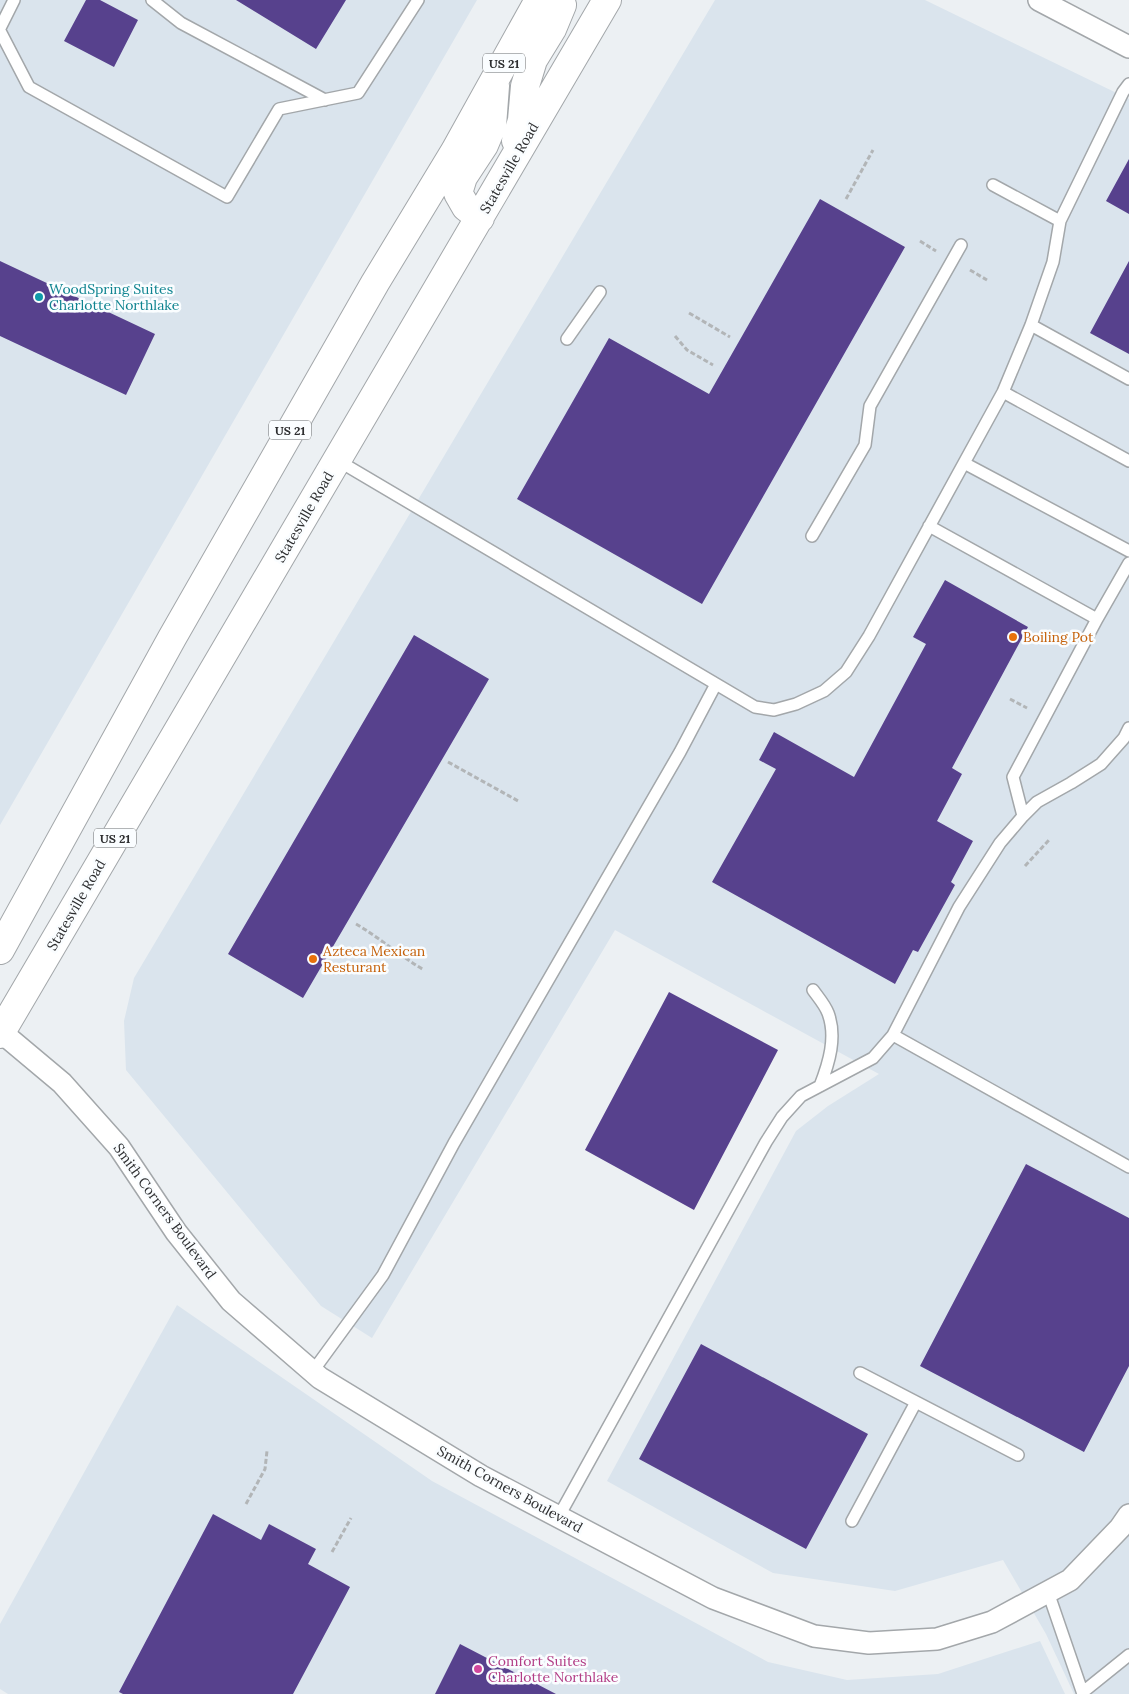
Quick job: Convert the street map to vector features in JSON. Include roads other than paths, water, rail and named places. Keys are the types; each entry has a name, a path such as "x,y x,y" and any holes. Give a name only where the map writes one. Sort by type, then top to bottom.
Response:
{"main road":[{"name":"US 21","path":"0,950 176,629 375,283 455,151 539,0"},
{"path":"510,164 522,120 525,86 533,60 552,29 562,5 560,0"},
{"name":"Statesville Road","path":"0,1032 607,0"},
{"path":"480,218 466,207 458,193 464,177 484,145 492,126 496,77"}],"street":[{"path":"1039,0 1129,47"},
{"name":"Smith Corners Boulevard","path":"0,1032 62,1083 119,1147 176,1232 231,1301 320,1378 481,1476 713,1598 814,1636 869,1643 937,1639 992,1622 1070,1580 1120,1528 1129,1515"}],"lane":[{"path":"14,0 0,30 28,87 227,197 279,109 358,93 418,0"},
{"path":"152,0 181,23 325,100"},
{"path":"337,460 755,707 774,710 796,704 824,691 846,672 869,636 1003,392 1031,326 1053,262 1060,221 1129,84"},
{"path":"994,185 1060,221"},
{"path":"812,536 865,445 870,406 961,245"},
{"path":"567,340 600,292"},
{"path":"1031,326 1129,378"},
{"path":"1003,392 1129,461"},
{"path":"964,463 1129,551"},
{"path":"929,526 1097,619"},
{"path":"1022,816 1013,776 1129,563"},
{"path":"313,1371 382,1274 454,1143 680,752 716,684"},
{"path":"559,1516 766,1142 782,1117 802,1096 873,1058 893,1035 959,907 1000,844 1022,816 1037,802 1071,784 1101,764 1124,738 1129,728"},
{"path":"813,990 828,1011 831,1024 830,1061 820,1086"},
{"path":"893,1035 1129,1167"},
{"path":"860,1373 1018,1454"},
{"path":"852,1521 916,1402"},
{"path":"1048,1592 1083,1693 1129,1655"}],"place":[{"name":"WoodSpring Suites Charlotte Northlake","path":"39,297"},
{"name":"Boiling Pot","path":"1013,637"},
{"name":"Azteca Mexican Resturant","path":"313,959"},
{"name":"Comfort Suites Charlotte Northlake","path":"478,1669"}]}
